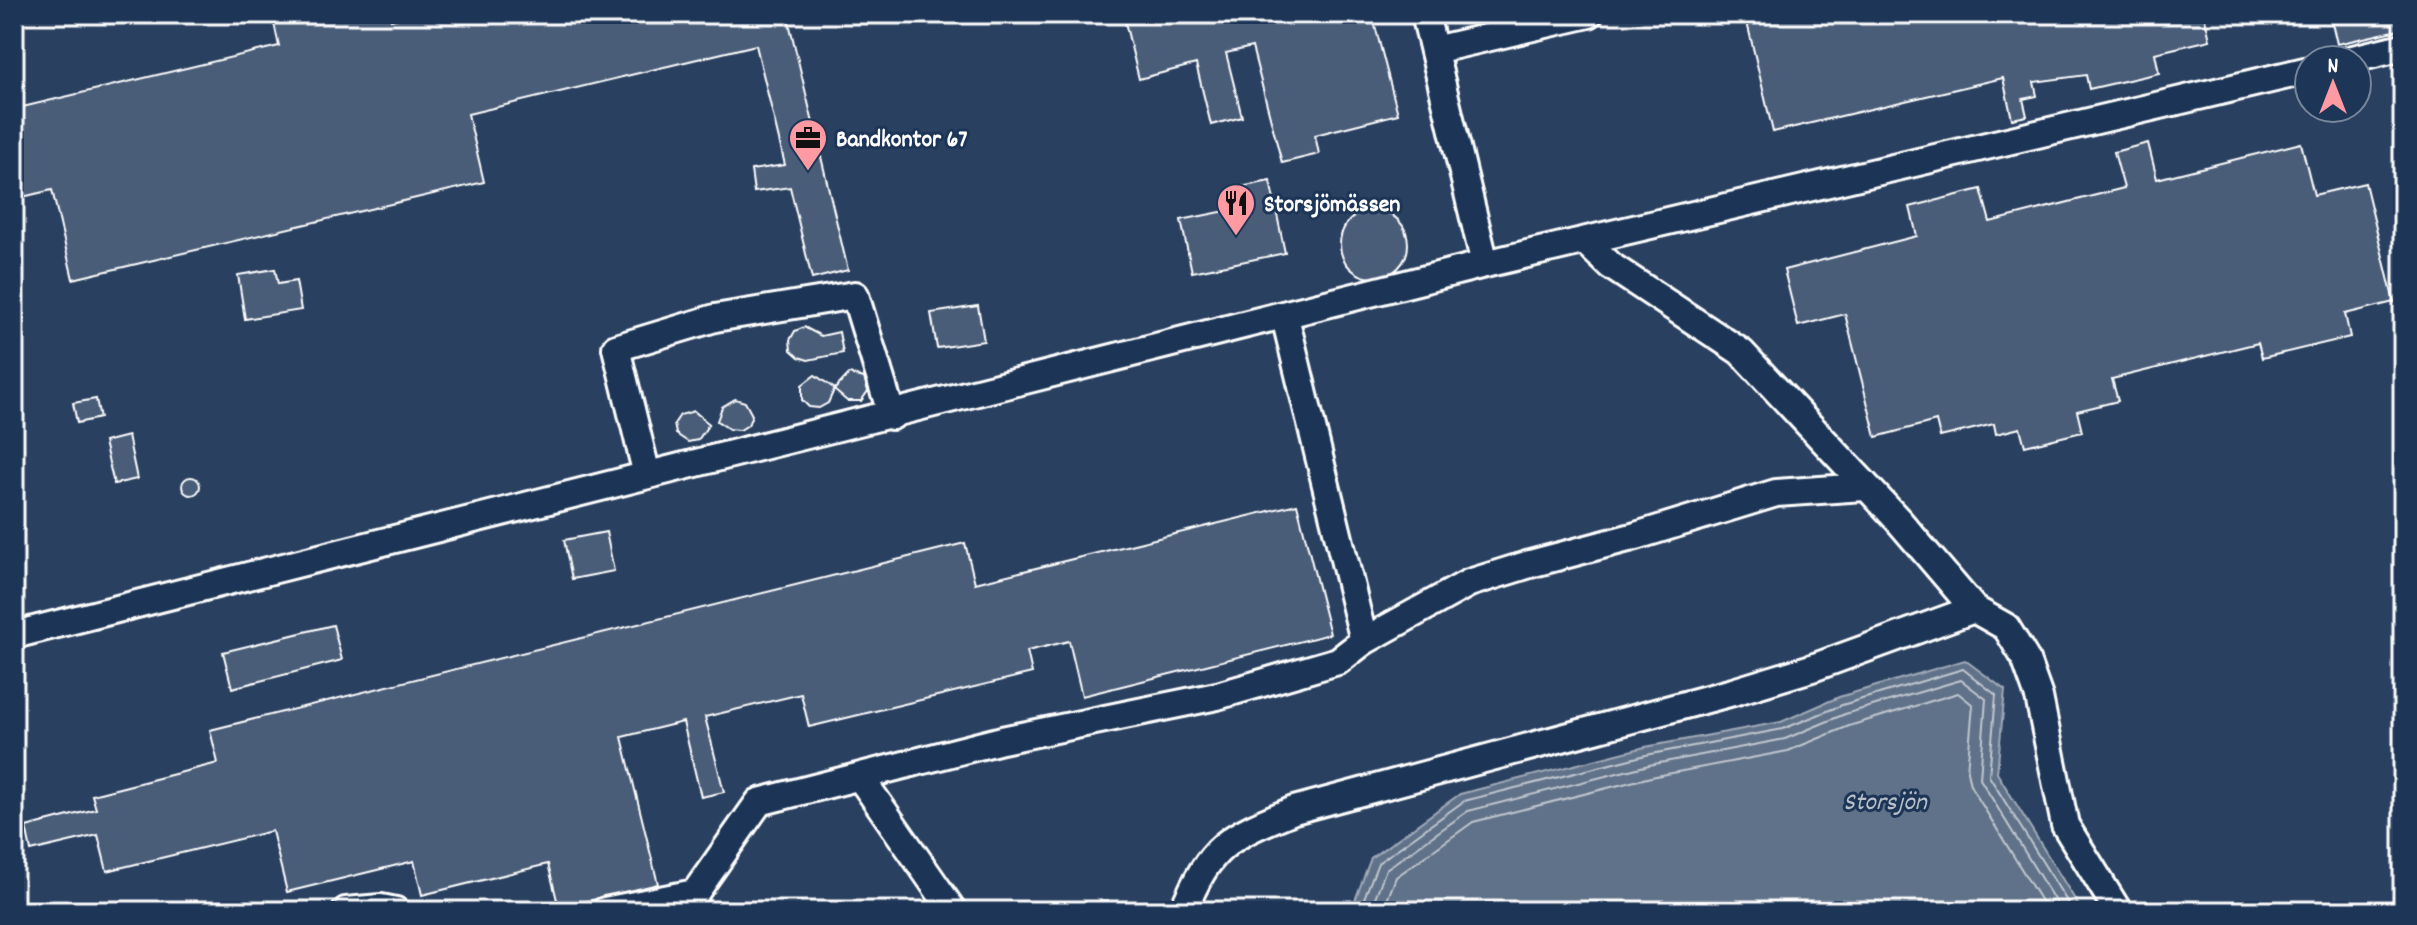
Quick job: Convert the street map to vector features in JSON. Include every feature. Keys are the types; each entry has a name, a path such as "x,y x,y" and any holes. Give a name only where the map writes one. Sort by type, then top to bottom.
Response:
{"street":[{"path":"1425,14 1485,264"},
{"path":"1434,50 1589,14"},
{"path":"2373,54 2403,47"},
{"path":"14,635 1285,317 1485,264 2293,74"},
{"path":"1586,242 1611,266 1741,352 1899,521 1974,609 2006,627 2025,658 2052,752 2065,825 2118,911"},
{"path":"647,475 616,348 715,318 855,295 892,416"},
{"path":"1285,317 1364,641"},
{"path":"605,911 696,902 759,802 1002,740 1217,696 1338,661 1364,641 1469,583 1776,493 1864,487"},
{"path":"1183,911 1199,871 1234,835 1294,810 1733,692 1815,667 1974,609"},
{"path":"860,777 953,911"}],"shaded area":[{"path":"14,14 2403,14 2403,911 2082,911 1997,773 2005,690 1913,675 1839,697 1781,722 1645,747 1371,858 1351,911 14,911"}],"water":[{"name":"Storsjön","path":"1965,660 2005,690 1997,773 2082,911 1351,911 1371,858 1460,794 1645,747 1781,722 1839,697"}],"building":[{"path":"272,14 391,14 391,20 416,14 787,14 848,270 812,279 790,187 754,192 751,170 785,165 756,45 468,114 484,182 73,279 52,190 14,199 14,109 279,46"},
{"path":"1123,14 1372,14 1398,114 1315,135 1319,154 1282,163 1252,47 1226,53 1242,117 1211,125 1196,64 1139,79"},
{"path":"1745,14 2204,14 2210,40 2155,53 2159,73 2089,89 2086,75 2034,82 2037,96 2023,99 2027,116 2012,119 2003,78 1773,132"},
{"path":"2330,14 2403,14 2403,29 2337,44"},
{"path":"2148,143 2157,179 2301,143 2314,195 2365,183 2394,302 2345,314 2350,337 2262,358 2258,343 2112,379 2118,401 2077,411 2082,432 2025,446 2020,428 1996,434 1994,424 1940,437 1936,421 1876,437 1845,314 1798,326 1784,270 1917,236 1910,207 1981,189 1990,222 2124,188 2114,152"},
{"path":"1270,181 1285,253 1192,272 1181,220 1236,209 1231,189"},
{"path":"1381,210 1402,225 1408,244 1406,257 1398,268 1381,278 1367,278 1350,268 1342,257 1340,237 1350,220 1361,212"},
{"path":"275,269 278,284 296,281 301,310 245,319 238,275"},
{"path":"978,306 984,341 937,348 931,313"},
{"path":"804,327 821,336 839,332 843,353 808,360 799,357 791,350 790,340 795,331"},
{"path":"849,374 864,378 868,391 861,401 847,401 834,390 828,403 819,408 809,407 802,400 802,385 815,375 835,389"},
{"path":"96,399 100,418 77,423 73,403"},
{"path":"735,399 745,402 752,415 748,425 740,430 729,429 717,421 722,407"},
{"path":"694,411 709,424 698,440 688,442 676,434 674,424 680,415"},
{"path":"128,436 137,479 114,484 104,442"},
{"path":"191,477 200,486 191,495 182,486"},
{"path":"1297,504 1330,634 1082,696 1069,641 1027,651 1032,673 809,727 801,694 705,717 724,792 701,797 683,722 622,737 658,884 559,908 548,864 422,895 414,861 287,892 272,831 107,871 98,835 31,851 26,827 96,809 92,795 218,763 210,730 965,543 975,583"},
{"path":"606,532 614,571 572,579 564,540"},
{"path":"333,625 342,660 232,688 223,652"}],"place":[{"name":"Bandkontor 67","path":"808,172"},
{"name":"Storsjömässen","path":"1236,237"}]}
